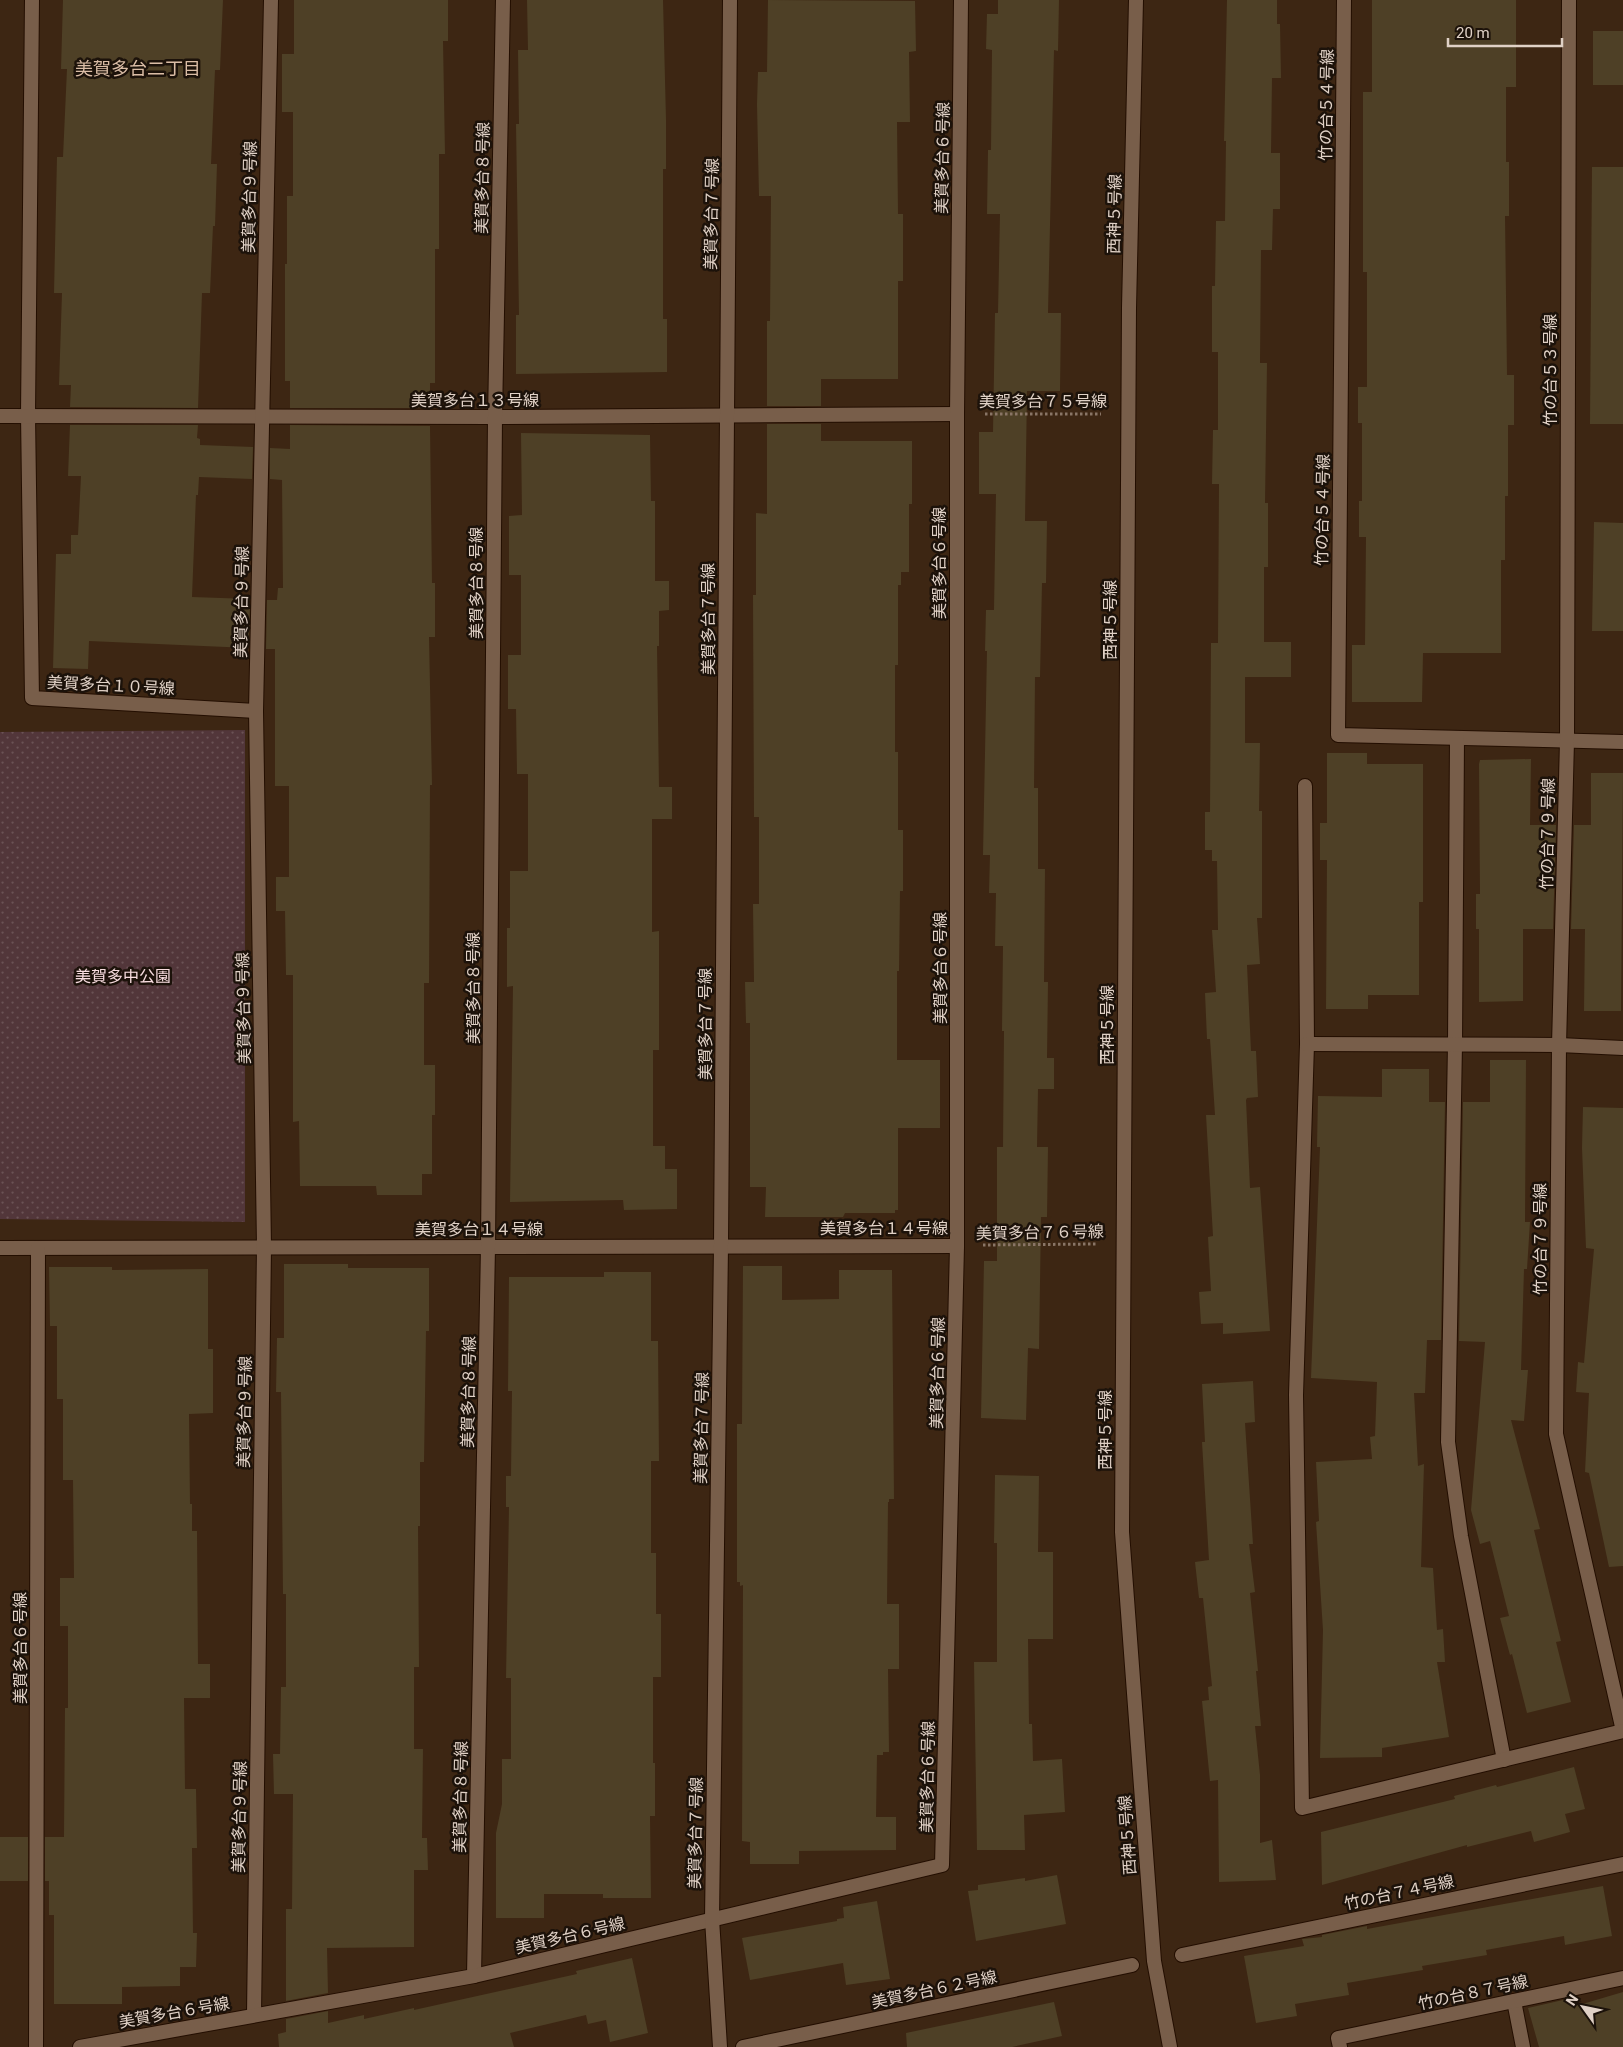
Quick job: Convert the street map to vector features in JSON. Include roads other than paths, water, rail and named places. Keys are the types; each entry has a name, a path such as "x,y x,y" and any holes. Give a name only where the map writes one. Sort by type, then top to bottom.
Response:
{"street":[{"name":"美賀多台１０号線","path":"32,0 28,415 32,698 256,711"},
{"name":"美賀多台９号線","path":"254,2015 264,1248 256,711 271,0"},
{"name":"美賀多台８号線","path":"474,1976 488,1247 495,417 503,0"},
{"name":"美賀多台７号線","path":"720,2047 712,1919 721,1246 730,0"},
{"name":"美賀多台６号線","path":"80,2047 474,1976 942,1865 957,1246 953,414 961,0"},
{"name":"西神５号線","path":"1136,0 1129,414 1122,1532 1154,1961 1170,2047"},
{"name":"竹の台５４号線","path":"1344,0 1338,735 1623,742"},
{"name":"竹の台５３号線","path":"1566,741 1569,0"},
{"name":"美賀多台１３号線","path":"0,416 495,417 953,414"},
{"path":"1457,738 1456,1044 1448,1442 1461,1536 1504,1760"},
{"name":"竹の台７９号線","path":"1566,741 1559,1045 1556,1434 1623,1731"},
{"path":"1305,786 1307,1044 1296,1395 1302,1808 1623,1731"},
{"path":"1307,1044 1559,1045 1623,1048"},
{"name":"美賀多台１４号線","path":"0,1248 957,1246"},
{"name":"美賀多台６号線","path":"36,2047 38,1248"},
{"name":"竹の台７４号線","path":"1182,1955 1623,1864"},
{"name":"美賀多台６２号線","path":"743,2047 1132,1965"},
{"name":"竹の台８７号線","path":"1340,2047 1338,2038 1623,1978"},
{"path":"1514,2001 1523,2047"}],"district":[{"name":"美賀多台二丁目","path":"138,69"}],"park label":[{"name":"美賀多中公園","path":"123,976"}]}
